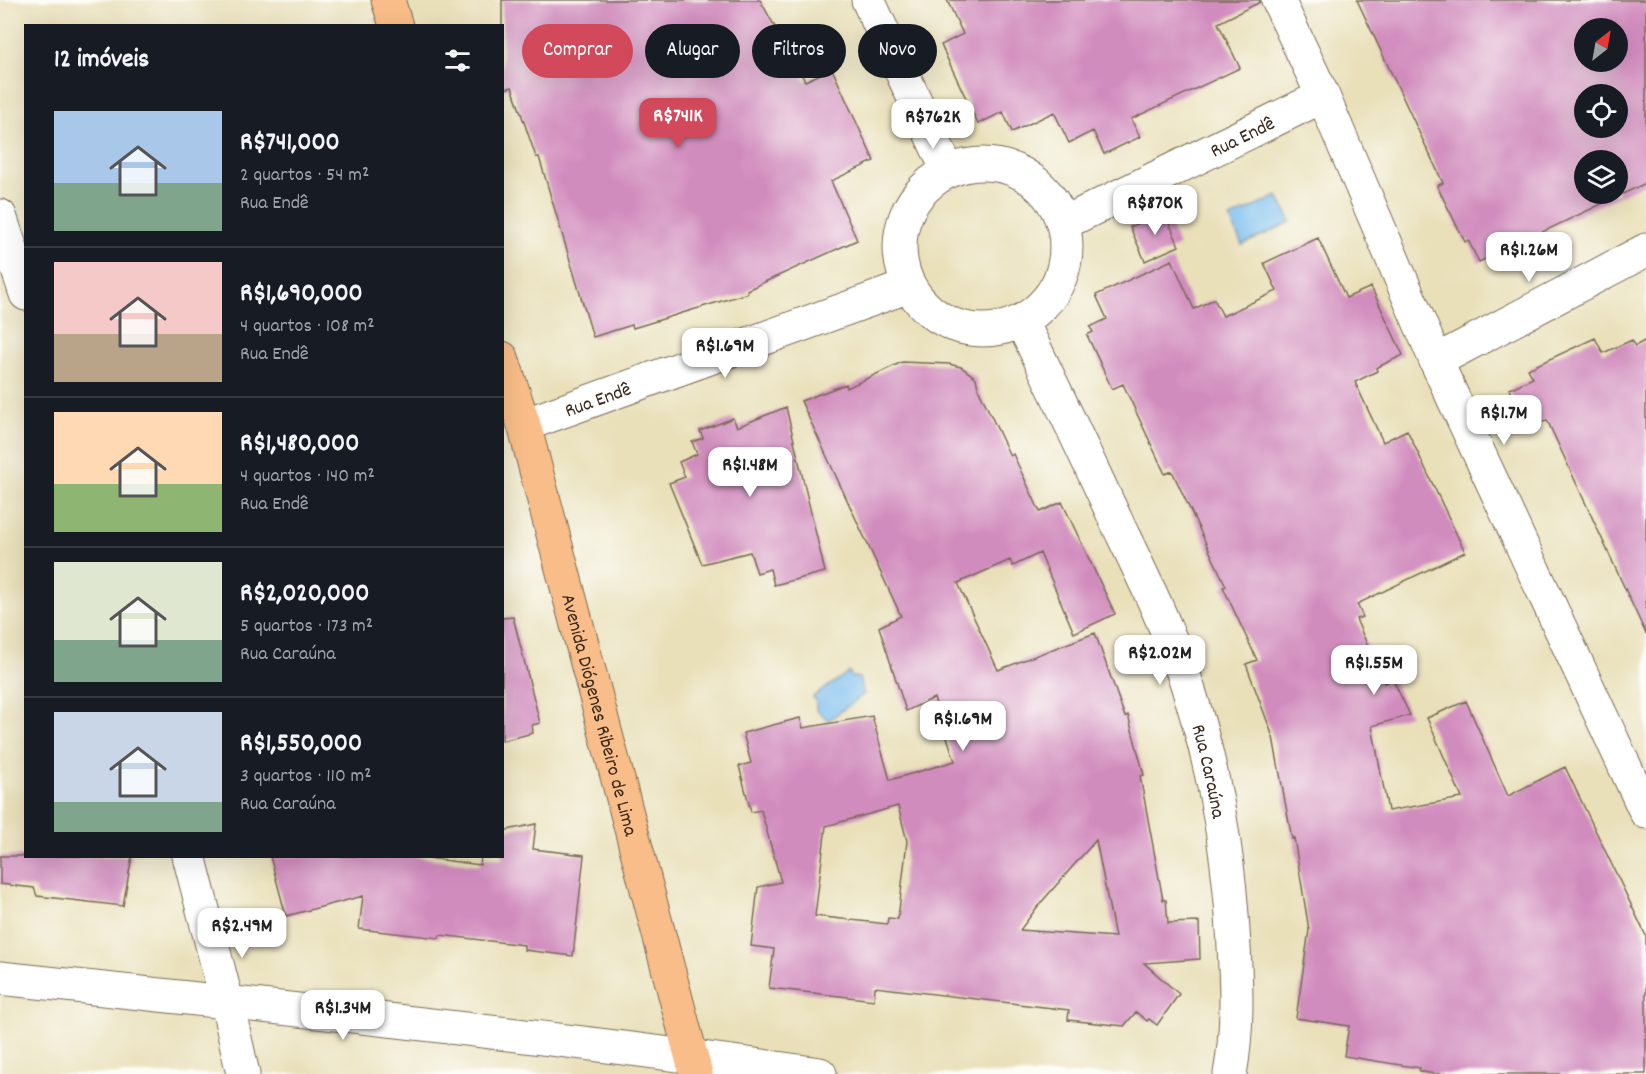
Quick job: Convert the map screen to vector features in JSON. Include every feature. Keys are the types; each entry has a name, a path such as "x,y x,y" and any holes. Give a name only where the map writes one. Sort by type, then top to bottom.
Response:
{"main road":[{"path":"388,0 395,24"},
{"name":"Avenida Diógenes Ribeiro de Lima","path":"504,364 524,425 694,1065"}],"street":[{"path":"868,0 948,171"},
{"path":"1278,0 1323,96 1436,361 1646,812"},
{"name":"Rua Endê","path":"1064,224 1323,96"},
{"path":"971,164 995,164 1018,171 1038,184 1054,202 1064,224 1067,246 1065,269 1056,290 1041,308 1022,322 998,330 971,330 946,322 924,307 909,286 901,264 899,241 904,219 914,199 929,183 948,171 971,164"},
{"path":"0,216 24,288"},
{"path":"1436,361 1646,250"},
{"name":"Rua Endê","path":"524,425 909,286"},
{"name":"Rua Caraúna","path":"1022,322 1153,599 1185,680 1198,724 1221,820 1231,889 1237,992 1236,1041 1230,1074"},
{"path":"190,858 243,1074"},
{"path":"0,978 227,1002 694,1065 820,1074"}],"water":[{"path":"1278,196 1291,222 1242,245 1230,218"},
{"path":"849,672 852,677 859,678 864,694 829,720 816,710 816,701 813,697"}],"building":[{"path":"502,0 760,0 773,24 752,24 752,78 803,78 805,81 812,78 836,78 874,161 831,181 857,240 747,290 748,293 633,328 632,325 593,337 539,157 536,157 512,87 504,89 504,24 502,24"},
{"path":"947,0 1260,0 1260,2 1218,23 1240,68 1131,119 1140,137 1104,154 1093,131 1069,143 1054,112 1012,132 1003,112 978,124 941,45 963,34"},
{"path":"1357,0 1646,0 1646,183 1628,192 1628,150 1574,150 1574,204 1602,204 1479,262 1468,240 1465,242 1437,186 1443,183"},
{"path":"1164,211 1179,246 1145,261 1130,227"},
{"path":"1318,238 1346,298 1371,287 1403,355 1376,368 1377,371 1355,382 1383,442 1407,430 1465,552 1357,604 1363,617 1356,619 1384,683 1393,680 1410,715 1372,726 1388,811 1462,798 1427,718 1466,701 1508,796 1565,767 1646,936 1646,1074 1434,1074 1419,1071 1420,1068 1344,1056 1349,1026 1296,1018 1309,930 1294,838 1292,839 1273,737 1246,664 1257,660 1223,587 1226,586 1172,471 1165,474 1123,384 1112,389 1087,335 1093,332 1090,327 1107,319 1096,295 1172,260 1194,309 1214,299 1223,316 1277,291 1264,263"},
{"path":"1595,338 1603,353 1632,340 1635,346 1646,340 1646,634 1547,420 1528,429 1509,389 1533,378 1528,369"},
{"path":"902,362 949,364 961,367 976,378 978,388 1010,456 1013,454 1040,512 1062,502 1115,614 1074,633 1040,553 1013,566 1010,560 958,583 998,670 1095,633 1125,717 1128,715 1144,775 1140,776 1163,900 1166,900 1168,923 1199,922 1200,959 1144,963 1179,994 1157,1025 1149,1019 1147,1021 1136,1012 1124,1026 1068,1020 1069,1010 875,987 874,1000 769,988 774,949 751,946 758,887 781,882 761,810 751,812 739,766 751,763 743,733 800,718 803,728 872,716 890,780 955,761 934,698 906,711 879,627 901,616 801,401 846,384 847,388","holes":["898,806 907,841 898,919 888,918 887,924 815,916 826,826","1096,840 1115,937 1020,930 1038,906"]},
{"path":"786,407 825,572 774,585 770,569 757,573 750,552 702,564 669,483 685,477 679,462 697,454 692,442 703,438 700,431 733,418 737,427"},
{"path":"513,617 540,723 532,725 533,733 504,740 504,618"},
{"path":"536,824 533,849 584,855 573,956 524,950 524,945 440,935 439,938 359,929 363,896 286,916 271,858 427,858 480,865 481,858 504,858 504,831"},
{"path":"0,856 132,858 123,906 37,896 34,888 0,884"}]}
